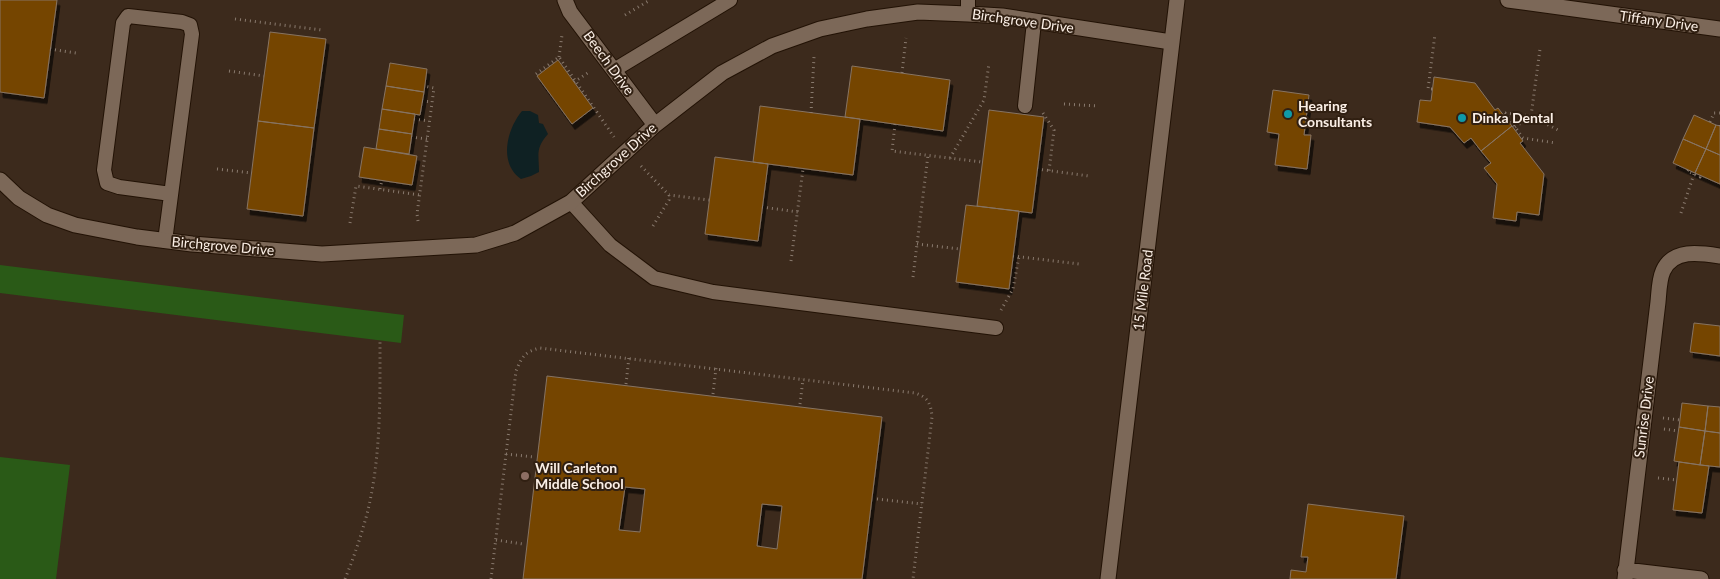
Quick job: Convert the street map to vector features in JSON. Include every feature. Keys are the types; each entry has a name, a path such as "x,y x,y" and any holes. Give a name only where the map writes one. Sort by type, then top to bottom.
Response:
{"street":[{"name":"Beech Drive","path":"565,0 570,12 655,125"},
{"name":"15 Mile Road","path":"1108,579 1177,0"},
{"name":"Tiffany Drive","path":"1508,0 1720,29"},
{"name":"Birchgrove Drive","path":"0,180 19,198 47,215 75,225 165,241 322,254 476,245 514,233 570,202 655,125 722,73 772,46 820,29 867,19 968,7 1034,22 1171,42"},
{"name":"Sunrise Drive","path":"1625,575 1663,271 1674,259 1688,254 1720,256"},
{"path":"1625,575 1701,579"}],"lane":[{"path":"614,70 730,0"},
{"path":"165,241 192,34 190,25 182,22 128,16 123,23 104,170 107,183 120,187 171,194"},
{"path":"1031,106 1034,22"},
{"path":"570,202 610,245 654,278 713,292 997,321"}],"path":[{"path":"625,15 650,0"},
{"path":"235,19 322,30"},
{"path":"562,32 559,57 616,139"},
{"path":"1432,89 1428,89 1435,34"},
{"path":"902,73 906,38"},
{"path":"50,49 76,52"},
{"path":"1515,127 1531,116 1540,49"},
{"path":"536,74 559,57"},
{"path":"811,113 814,57"},
{"path":"950,158 984,100 989,63"},
{"path":"229,71 264,76"},
{"path":"575,82 590,71"},
{"path":"418,222 434,88 424,86"},
{"path":"422,101 432,102"},
{"path":"1064,104 1098,106"},
{"path":"1031,106 1047,117 1054,130 1049,171"},
{"path":"1556,143 1523,138 1504,113 1531,116 1558,130"},
{"path":"1710,122 1714,113 1720,113"},
{"path":"414,118 429,121"},
{"path":"895,124 892,151 982,162"},
{"path":"411,137 427,139"},
{"path":"913,277 928,155"},
{"path":"637,162 669,195 709,200"},
{"path":"217,169 252,174"},
{"path":"791,261 803,169"},
{"path":"1037,169 1089,176"},
{"path":"1688,170 1700,175"},
{"path":"1681,213 1694,174"},
{"path":"380,189 382,180"},
{"path":"350,223 356,186 420,195"},
{"path":"653,226 669,200 669,195"},
{"path":"762,207 798,212"},
{"path":"917,244 960,249"},
{"path":"1013,256 1079,264"},
{"path":"997,321 1013,289 1019,256"},
{"path":"345,579 358,546 374,474 380,398 380,342"},
{"path":"492,579 516,372 521,360 528,351 540,348 554,348 922,395 932,408 932,418 913,579"},
{"path":"626,384 630,357"},
{"path":"713,394 716,368"},
{"path":"800,404 803,379"},
{"path":"1658,417 1680,420"},
{"path":"1657,428 1678,431"},
{"path":"506,454 534,457"},
{"path":"1651,477 1677,480"},
{"path":"877,499 922,504"},
{"path":"496,540 523,544"}],"green space":[{"path":"0,265 404,315 401,343 0,293"},
{"path":"0,457 70,465 56,579 0,579"}],"shaded area":[{"path":"522,111 530,111 538,115 539,123 543,124 548,134 539,148 539,172 521,179 509,164 507,146 512,127"}],"building":[{"path":"0,0 57,0 44,98 0,92"},
{"path":"270,32 326,39 314,128 258,121"},
{"path":"558,60 593,108 572,124 537,76"},
{"path":"390,63 427,69 424,92 386,86"},
{"path":"852,66 950,80 943,131 845,117"},
{"name":"Dinka Dental","path":"1434,77 1475,83 1495,110 1498,108 1512,126 1481,151 1471,138 1464,143 1450,127 1417,122 1420,100 1431,101"},
{"path":"386,86 424,92 420,115 382,109"},
{"name":"Hearing Consultants","path":"1273,90 1309,95 1304,135 1311,135 1307,169 1275,165 1279,134 1267,132"},
{"path":"760,106 860,119 853,175 753,162"},
{"path":"382,109 415,114 412,134 379,129"},
{"path":"989,110 1044,117 1032,213 977,206"},
{"path":"1694,115 1716,125 1706,149 1683,139"},
{"path":"258,121 314,128 303,216 247,209"},
{"path":"1716,125 1720,126 1720,155 1706,149"},
{"path":"1512,126 1523,141 1520,143 1544,174 1539,215 1517,212 1516,221 1493,218 1497,184 1484,168 1491,163 1481,151"},
{"path":"379,129 412,134 409,154 376,149"},
{"path":"1683,139 1706,149 1695,173 1673,163"},
{"path":"364,147 417,156 412,185 359,177"},
{"path":"1706,149 1720,155 1720,184 1695,173"},
{"path":"715,157 768,164 758,241 705,234"},
{"path":"966,205 1019,211 1009,289 956,282"},
{"path":"1694,323 1720,326 1720,356 1690,352"},
{"path":"547,376 882,417 862,579 523,579","holes":["625,487 645,489 640,532 619,530","762,504 782,506 777,549 757,546"]},
{"path":"1682,403 1708,406 1705,431 1679,427"},
{"path":"1708,406 1720,407 1720,433 1705,431"},
{"path":"1679,427 1705,431 1700,465 1674,461"},
{"path":"1705,431 1720,433 1720,467 1700,465"},
{"path":"1679,462 1709,466 1702,513 1673,510"},
{"path":"1308,504 1404,516 1396,579 1290,579 1291,570 1306,572 1308,557 1301,557"}],"place":[{"name":"Hearing Consultants","path":"1288,114"},
{"name":"Dinka Dental","path":"1462,118"},
{"name":"Will Carleton Middle School","path":"525,476"}]}
